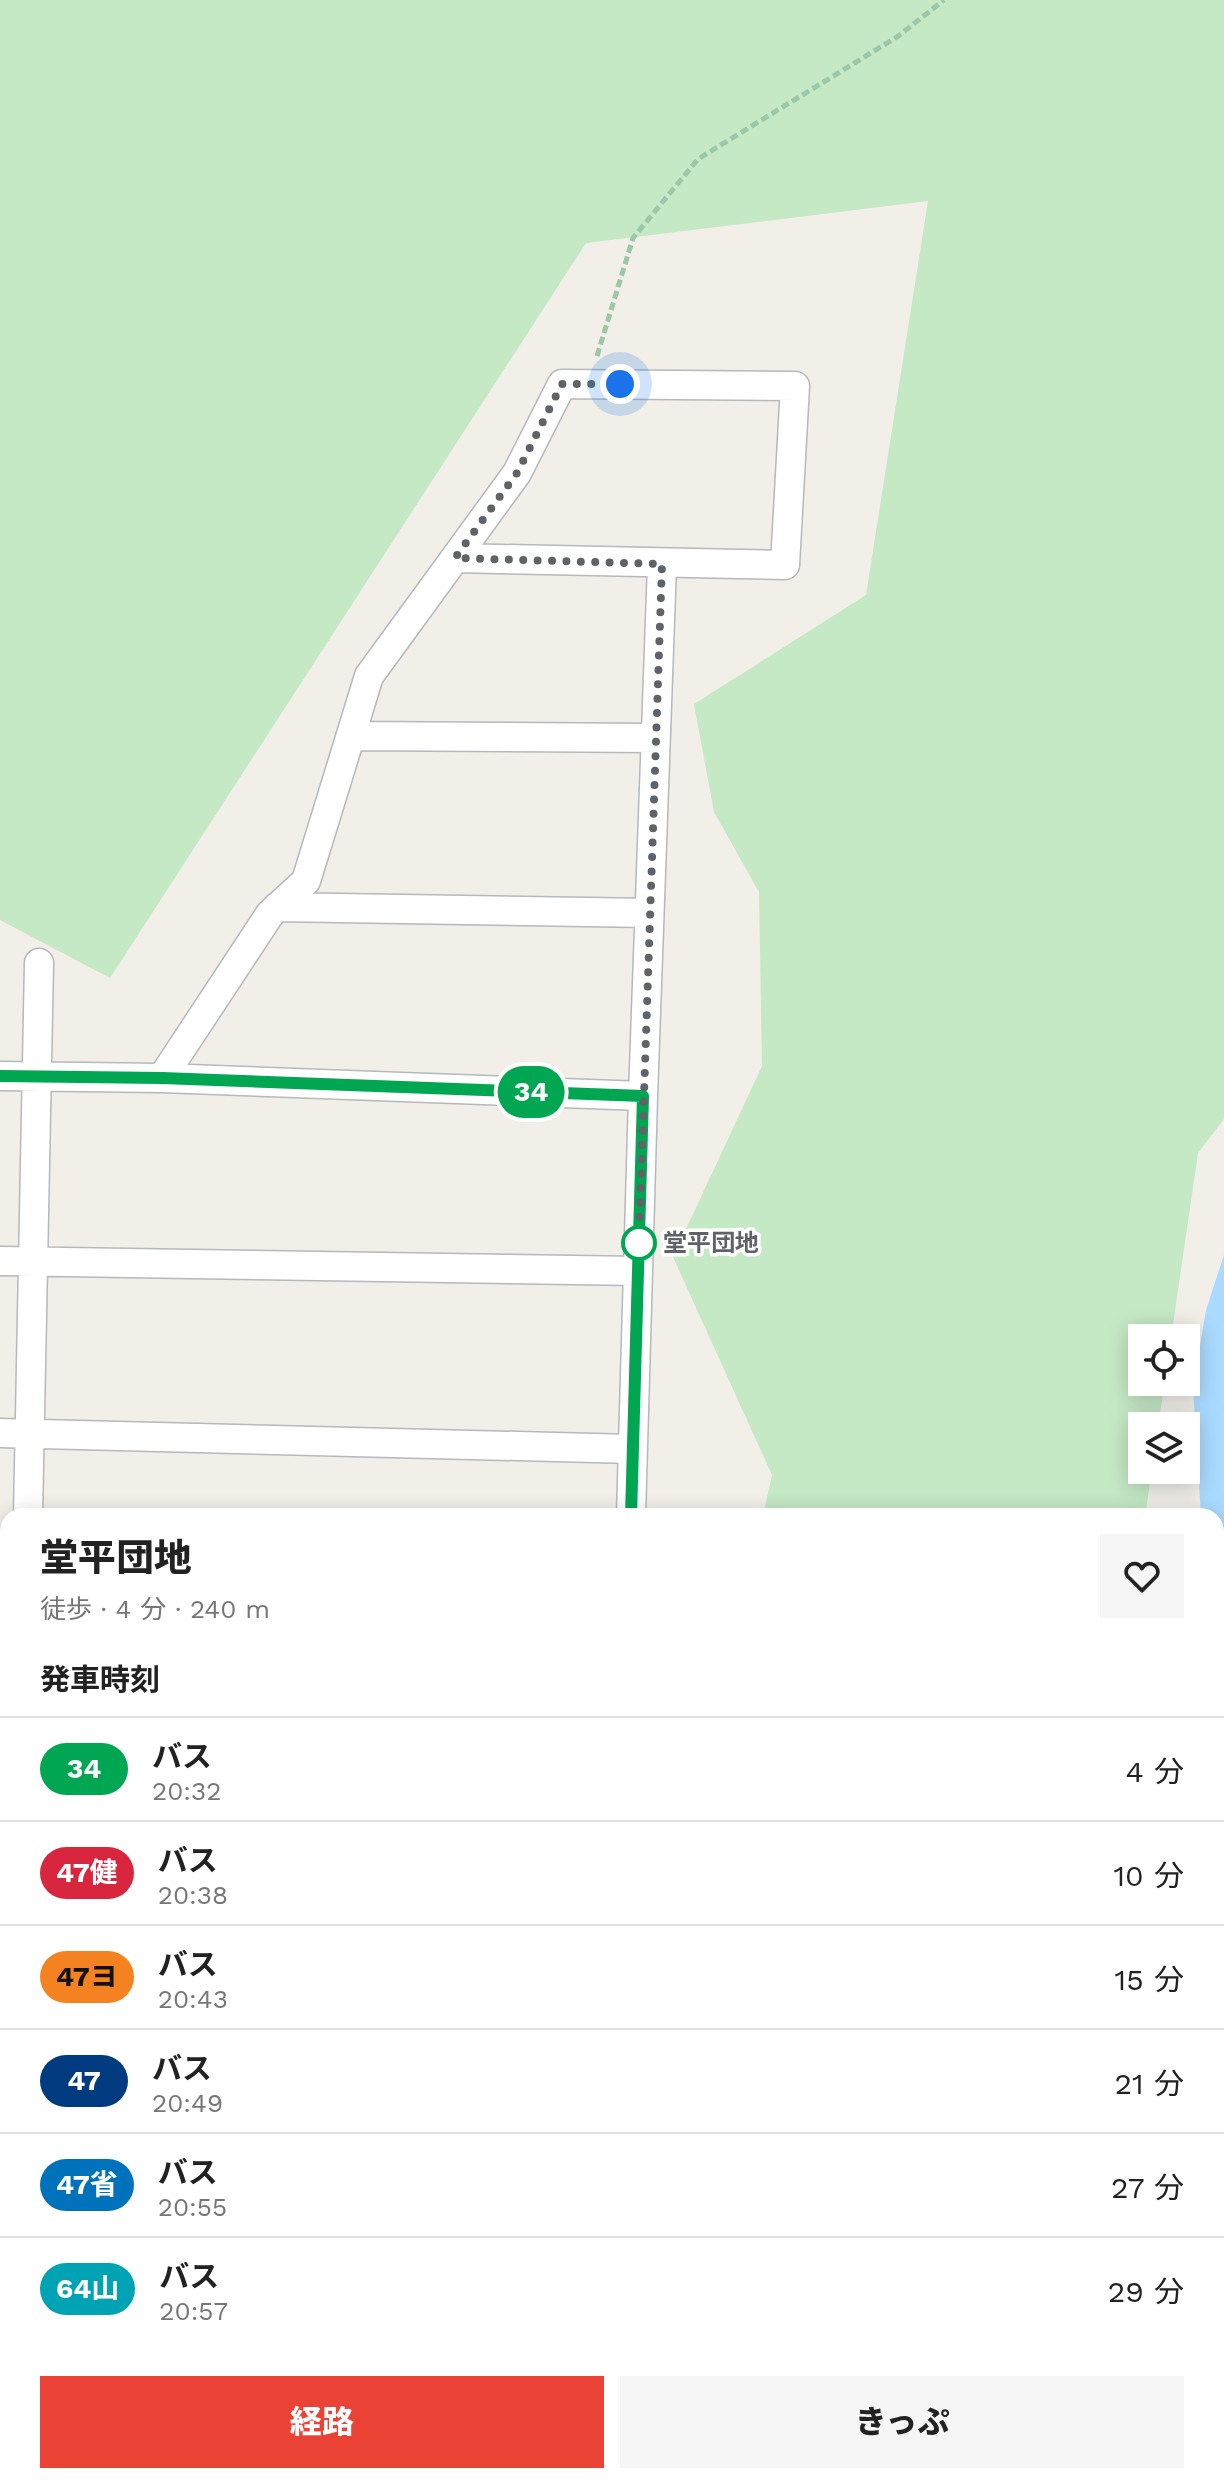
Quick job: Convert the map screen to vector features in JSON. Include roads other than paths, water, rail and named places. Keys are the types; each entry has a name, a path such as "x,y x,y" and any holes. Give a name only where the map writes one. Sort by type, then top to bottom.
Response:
{"street":[{"path":"162,1078 270,914 306,881 369,676 455,558 517,473 562,384 795,386 785,565 455,558"},
{"path":"631,1508 662,564"},
{"path":"351,736 655,738"},
{"path":"277,907 649,913"},
{"path":"28,1508 39,963"},
{"path":"0,1076 162,1078 643,1096"},
{"path":"0,1261 638,1271"},
{"path":"0,1433 633,1449"}],"water":[{"path":"1224,1255 1224,1508 1201,1508 1200,1412 1195,1412 1194,1396 1200,1396 1200,1346 1206,1310"}],"place":[{"name":"堂平団地","path":"639,1243"}]}
